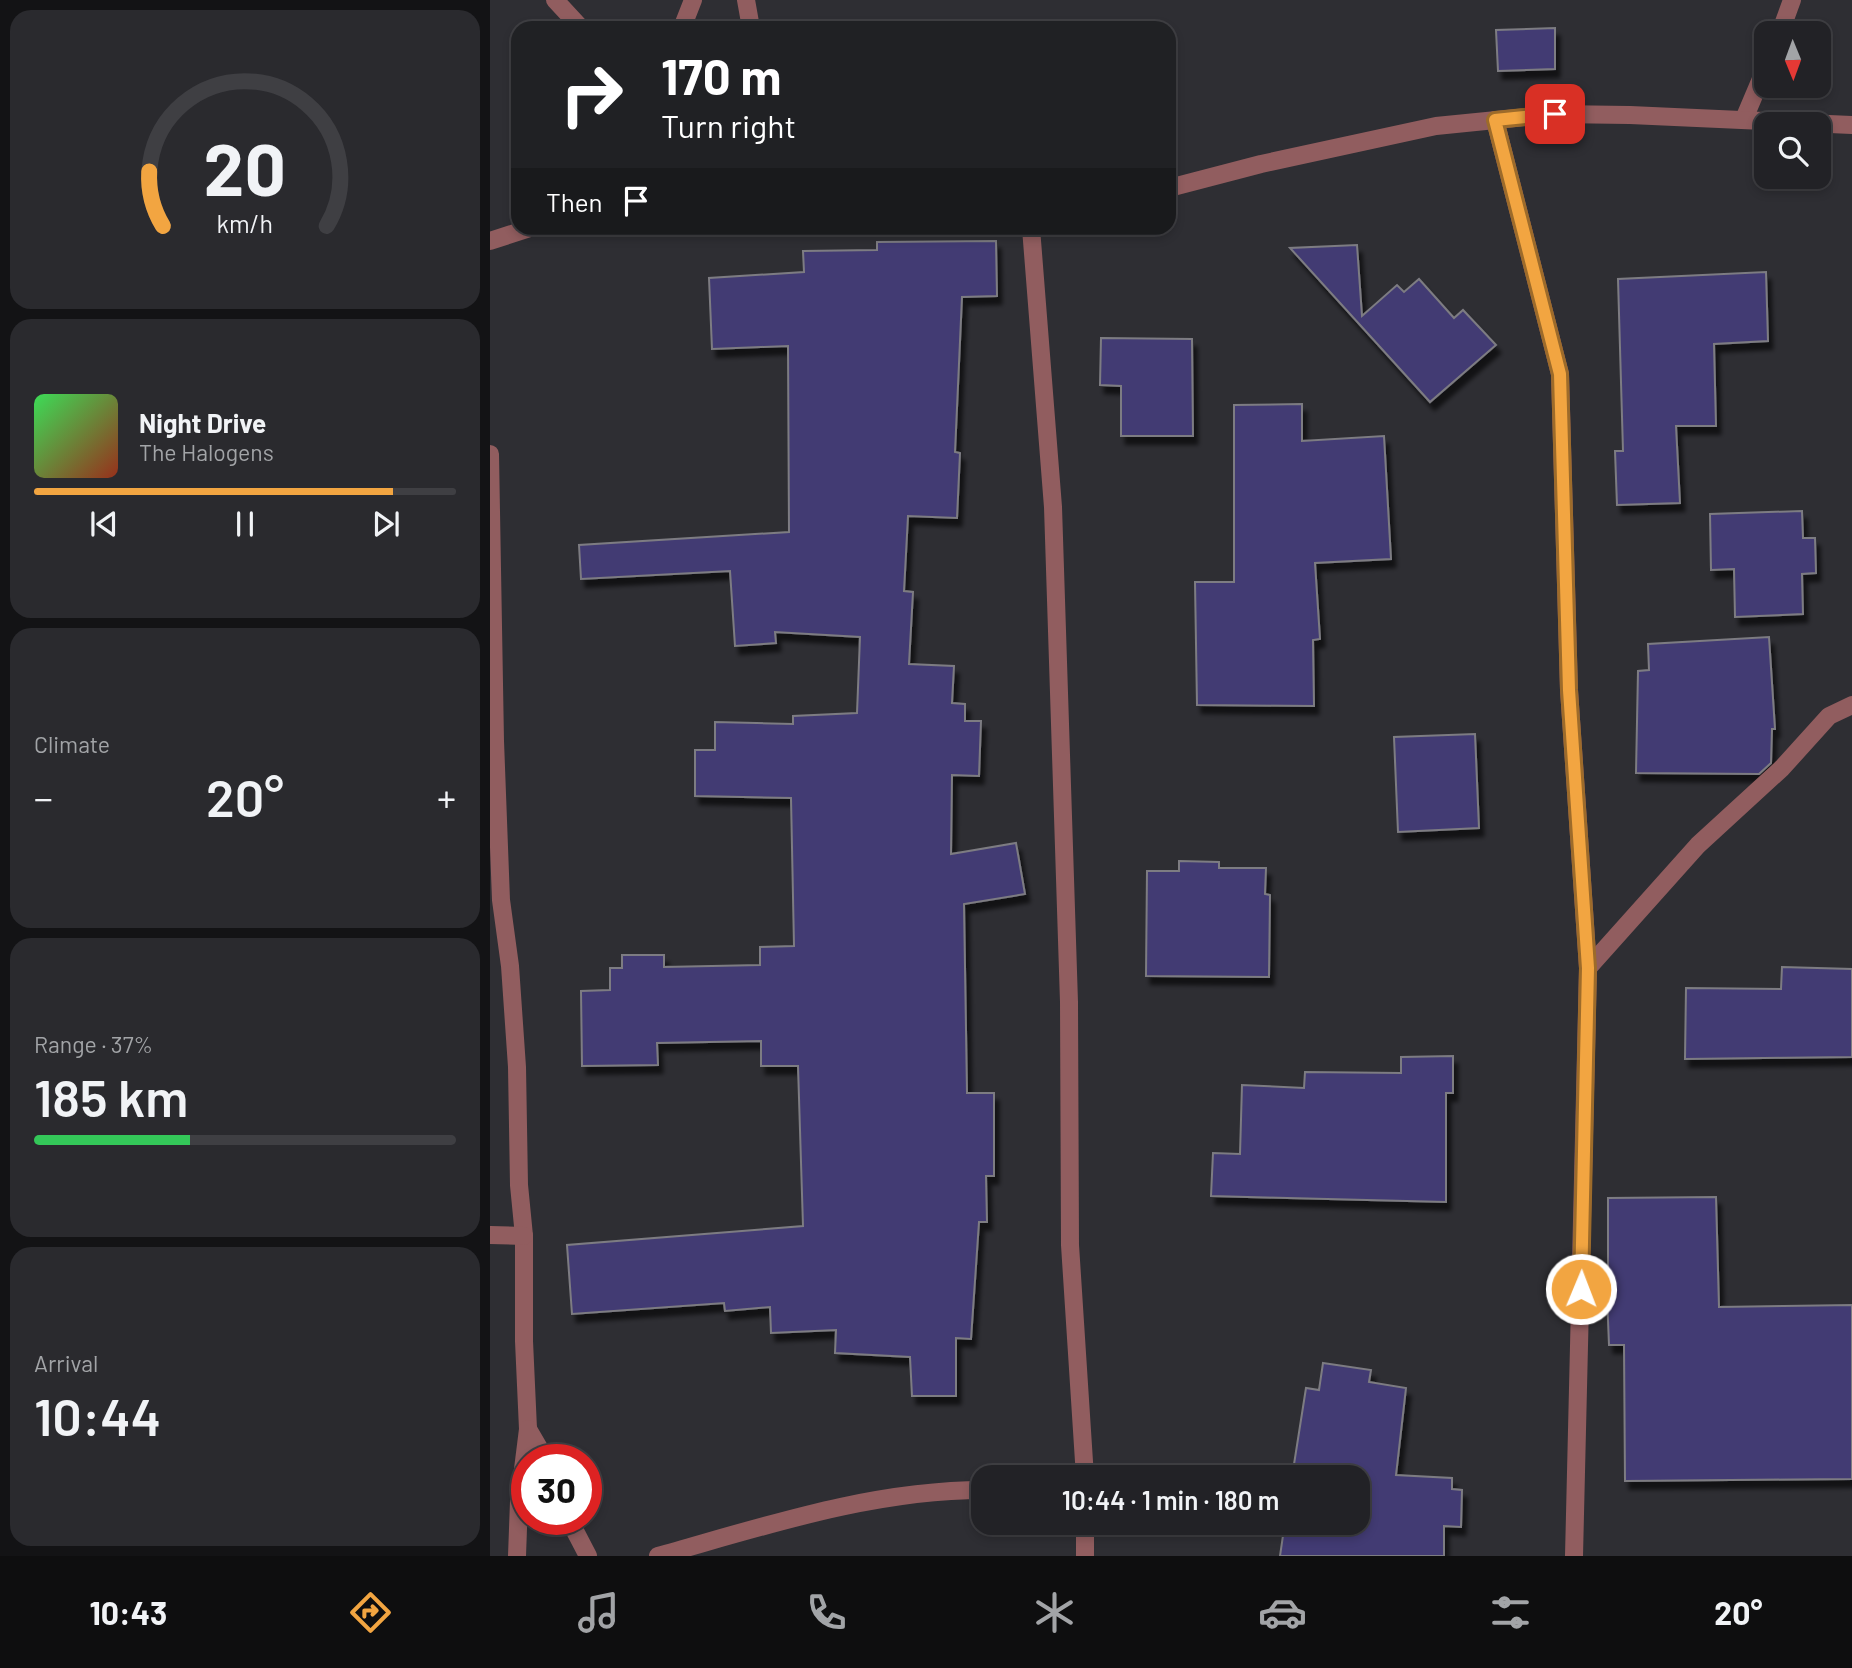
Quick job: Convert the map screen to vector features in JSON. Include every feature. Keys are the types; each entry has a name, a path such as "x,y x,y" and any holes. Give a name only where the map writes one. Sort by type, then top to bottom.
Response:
{"street":[{"path":"555,0 574,21"},
{"path":"685,21 693,0"},
{"path":"746,0 750,21"},
{"path":"1784,21 1792,0"},
{"path":"1744,119 1754,96"},
{"path":"1176,186 1261,164 1423,129 1555,114 1852,125"},
{"path":"1495,120 1560,374 1569,690 1588,968 1574,1556"},
{"path":"490,241 511,234"},
{"path":"1032,235 1053,507 1069,1002 1070,1245 1084,1465"},
{"path":"490,454 492,741 501,900 512,991 517,1067 519,1185 524,1236 524,1341 528,1429 519,1502 517,1556"},
{"path":"1588,968 1698,845 1782,768 1829,716 1852,705"},
{"path":"490,1236 524,1236"},
{"path":"528,1429 537,1444"},
{"path":"659,1556 841,1505 971,1490"},
{"path":"577,1535 588,1556"},
{"path":"1085,1535 1085,1556"}],"building":[{"path":"1555,28 1555,69 1498,71 1496,30"},
{"path":"996,241 997,296 962,297 955,452 960,453 957,518 908,516 904,591 913,592 909,664 954,666 952,703 965,704 965,721 981,721 979,776 952,775 951,854 1016,843 1025,894 964,904 967,1093 994,1093 994,1176 986,1176 987,1222 979,1222 971,1339 956,1338 956,1396 912,1396 910,1357 835,1353 836,1330 771,1333 770,1307 725,1311 724,1303 572,1314 567,1245 803,1226 798,1066 761,1066 761,1041 657,1043 658,1065 582,1066 581,991 610,990 610,968 622,968 622,955 664,955 664,967 760,965 760,947 794,946 791,798 695,796 695,750 715,750 715,722 793,724 793,716 857,713 860,637 775,632 776,643 735,646 730,571 581,579 579,545 789,532 788,346 712,349 709,278 804,272 803,251 877,250 877,242"},
{"path":"1357,245 1362,316 1397,285 1404,292 1419,279 1454,318 1463,310 1496,345 1430,402 1290,248"},
{"path":"1766,272 1768,341 1714,344 1716,426 1676,426 1680,503 1617,505 1615,451 1623,451 1618,279"},
{"path":"1101,338 1192,339 1193,436 1121,436 1121,386 1100,385"},
{"path":"1302,404 1302,441 1384,436 1391,559 1315,563 1320,639 1313,640 1314,706 1197,705 1195,582 1234,582 1234,405"},
{"path":"1802,511 1803,538 1815,538 1816,573 1802,574 1803,614 1735,617 1734,569 1711,570 1710,514"},
{"path":"1769,637 1775,729 1772,729 1771,763 1759,774 1636,773 1638,671 1649,670 1648,644"},
{"path":"1475,734 1479,828 1398,832 1394,737"},
{"path":"1179,861 1219,862 1219,868 1266,868 1265,894 1270,895 1269,977 1146,976 1147,871 1179,871"},
{"path":"1782,967 1852,969 1852,1057 1685,1059 1686,988 1781,989"},
{"path":"1453,1056 1453,1093 1446,1093 1446,1202 1211,1196 1213,1153 1240,1154 1242,1085 1304,1088 1305,1072 1401,1073 1401,1057"},
{"path":"1716,1197 1719,1307 1852,1305 1852,1479 1625,1481 1624,1345 1609,1345 1606,1270 1608,1198"},
{"path":"1323,1363 1371,1370 1369,1382 1406,1388 1396,1475 1452,1478 1452,1489 1462,1490 1461,1527 1444,1526 1444,1556 1280,1556 1283,1535 1370,1535 1370,1465 1294,1465 1306,1388 1319,1390"}],"route":[{"path":"1555,114 1495,120 1560,374 1569,690 1588,968 1581,1289"}]}
